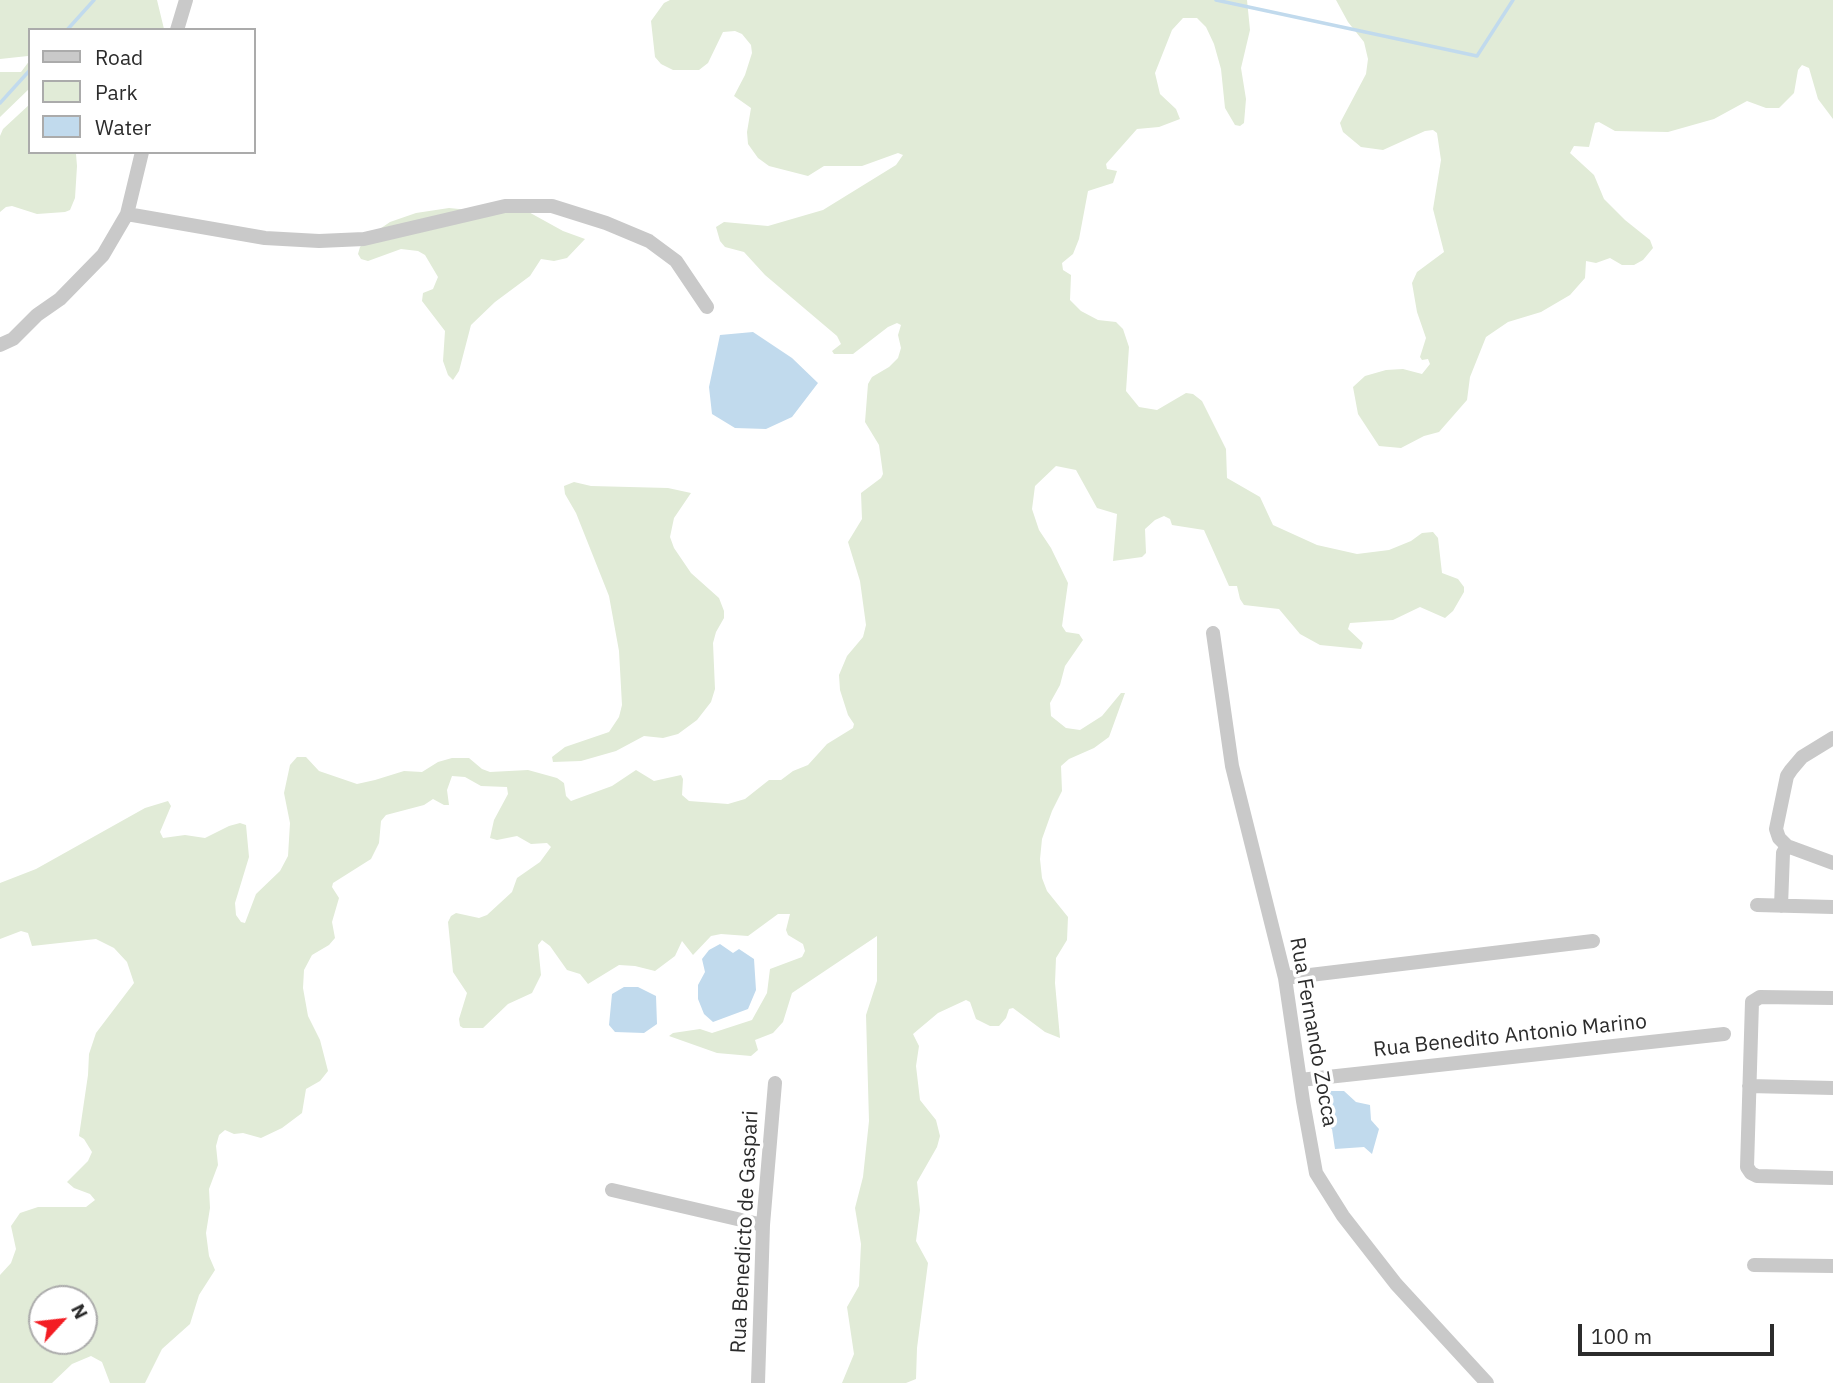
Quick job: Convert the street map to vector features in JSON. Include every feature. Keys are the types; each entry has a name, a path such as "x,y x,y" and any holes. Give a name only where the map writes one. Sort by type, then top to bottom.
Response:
{"street":[{"path":"178,28 186,0"},
{"path":"0,345 13,338 37,315 60,299 103,255 127,214 142,154"},
{"path":"127,214 265,239 319,241 364,239 505,206 552,206 606,223 649,241 676,261 706,307"},
{"name":"Rua Fernando Zocca","path":"1213,633 1232,766 1285,978 1316,1173 1343,1216 1396,1284 1487,1383"},
{"path":"1833,738 1802,757 1787,776 1776,829 1779,838 1787,846 1833,863"},
{"path":"1781,906 1783,853 1787,846"},
{"path":"1757,905 1833,907"},
{"path":"1285,978 1593,941"},
{"path":"1833,998 1760,997 1753,1000 1748,1171 1757,1176 1833,1178"},
{"name":"Rua Benedito Antonio Marino","path":"1300,1080 1724,1034"},
{"name":"Rua Benedicto de Gaspari","path":"758,1383 763,1225 775,1083"},
{"path":"1749,1086 1833,1088"},
{"path":"612,1190 763,1225"},
{"path":"1754,1265 1833,1266"}],"green space":[{"path":"0,0 157,0 164,28 28,28 28,56 0,59"},
{"path":"670,0 1247,0 1250,30 1241,68 1246,99 1244,123 1235,125 1225,108 1221,69 1206,27 1197,18 1183,18 1172,30 1155,73 1160,94 1176,109 1180,119 1159,127 1137,129 1106,164 1107,169 1117,171 1113,183 1088,191 1079,239 1073,254 1062,263 1063,270 1071,275 1070,300 1081,311 1098,320 1116,322 1123,329 1129,347 1126,391 1139,407 1157,410 1186,393 1193,394 1202,401 1226,449 1227,478 1260,497 1273,525 1317,545 1357,554 1389,550 1422,533 1433,532 1438,538 1442,573 1458,579 1464,592 1453,611 1445,618 1420,607 1393,620 1350,623 1348,629 1363,643 1361,649 1320,645 1300,634 1279,609 1244,605 1237,586 1229,586 1204,530 1172,525 1170,519 1164,516 1145,529 1146,553 1142,557 1113,561 1117,514 1097,508 1076,470 1056,466 1035,486 1032,509 1039,530 1068,583 1062,626 1066,632 1079,634 1083,640 1065,666 1060,685 1050,703 1051,716 1066,728 1080,730 1102,716 1121,693 1125,693 1109,737 1061,766 1062,791 1042,839 1042,878 1047,891 1068,917 1067,940 1056,958 1055,983 1060,1038 1045,1032 1013,1008 1009,1009 999,1026 990,1026 976,1019 970,1002 966,1000 938,1013 913,1034 919,1046 916,1066 920,1100 936,1120 940,1136 937,1147 917,1182 920,1210 916,1241 928,1263 917,1348 916,1379 906,1383 842,1383 854,1354 847,1307 859,1286 861,1244 855,1208 863,1177 869,1121 866,1015 877,981 877,936 792,993 783,1022 773,1033 755,1040 758,1050 751,1056 717,1053 669,1036 700,1029 712,1033 752,1020 767,993 770,969 802,957 805,951 803,944 788,935 786,930 790,914 778,914 748,936 711,936 693,955 682,941 675,956 655,971 619,965 588,984 580,974 567,970 550,946 542,940 538,945 541,975 532,993 508,1004 483,1028 463,1028 459,1019 467,993 453,972 448,922 456,913 479,918 487,915 512,892 517,878 540,862 551,847 547,843 531,844 517,836 497,840 490,838 494,820 508,794 507,787 481,786 465,777 452,776 447,790 449,805 433,799 424,805 386,815 381,821 379,843 371,859 333,883 332,887 339,898 332,922 335,938 312,955 304,970 303,988 308,1016 320,1040 328,1071 320,1081 306,1089 302,1113 282,1128 261,1138 225,1130 219,1135 216,1146 218,1165 209,1189 210,1208 206,1233 209,1256 215,1270 199,1295 190,1324 162,1349 145,1383 110,1383 102,1362 91,1356 72,1364 52,1383 0,1383 0,1275 11,1263 16,1249 11,1226 20,1213 38,1207 86,1207 95,1200 90,1194 67,1182 88,1161 92,1152 79,1136 89,1054 96,1033 134,983 127,962 114,948 96,939 32,946 28,933 21,931 0,939 0,883 36,869 145,808 168,801 171,806 160,832 163,838 185,835 205,838 229,826 240,823 246,825 249,857 235,903 236,915 245,923 256,894 280,871 288,856 290,823 284,793 290,765 297,757 306,757 319,771 357,784 404,771 422,772 438,762 452,758 469,758 490,772 528,770 557,778 564,783 566,796 571,801 612,786 636,770 654,781 681,775 682,795 689,801 728,804 745,799 769,780 781,780 808,765 827,744 853,728 854,724 848,715 840,690 839,675 847,656 863,637 866,625 860,581 848,542 862,519 861,493 883,474 879,445 865,422 868,384 872,377 898,358 901,325 897,323 888,327 853,354 834,354 832,351 841,344 837,336 765,275 744,252 725,247 716,227 724,222 768,226 823,210 896,165 903,155 898,153 862,166 824,166 808,176 769,166 758,158 748,144 751,108 734,96 745,75 752,53 751,45 742,34 735,31 723,32 708,63 699,70 673,70 661,64 655,57 651,21 664,3"},
{"path":"1336,0 1833,0 1833,119 1818,99 1809,68 1802,65 1798,70 1794,93 1779,108 1766,108 1747,101 1714,119 1668,132 1615,131 1599,122 1595,123 1589,147 1574,146 1570,153 1594,175 1604,199 1650,240 1653,248 1643,260 1634,265 1622,265 1610,258 1596,263 1586,261 1585,278 1570,295 1541,312 1508,322 1486,337 1470,377 1467,400 1439,432 1424,436 1401,448 1379,446 1358,414 1353,387 1365,376 1386,370 1403,369 1422,374 1430,364 1428,359 1422,360 1420,357 1426,338 1417,312 1412,283 1417,272 1444,252 1433,209 1441,160 1437,133 1433,130 1383,150 1361,147 1343,132 1340,123 1366,74 1368,59 1364,42 1348,22"},
{"path":"28,63 28,90 0,117 0,72 21,72"},
{"path":"28,106 28,154 76,154 75,198 70,210 37,214 12,206 0,212 0,136 3,129"},
{"path":"449,208 525,210 563,231 585,239 567,258 554,261 541,259 530,276 495,302 471,325 459,371 453,380 443,361 445,331 422,301 423,293 433,289 438,277 425,255 418,251 401,249 368,261 361,259 358,254 368,237 390,222 416,213"},
{"path":"574,482 591,486 668,488 691,493 674,518 670,537 691,573 719,598 724,618 713,643 715,689 711,702 697,720 678,734 663,738 644,736 616,751 581,761 553,762 552,757 565,747 609,732 619,717 622,705 619,651 609,596 576,513 565,494 564,486"}],"water":[{"path":"753,332 792,358 818,383 792,417 766,429 735,428 712,414 709,387 720,335"},
{"path":"720,944 733,953 739,949 754,959 756,990 748,1009 713,1022 704,1014 698,999 698,985 705,972 702,959 709,950"},
{"path":"624,987 638,987 656,996 657,1024 644,1033 615,1032 609,1025 612,994"},
{"path":"1321,1091 1344,1091 1356,1102 1370,1105 1371,1120 1379,1129 1372,1154 1364,1147 1335,1149 1332,1129 1325,1123"}],"waterway":[{"path":"69,28 94,0"},
{"path":"1216,0 1477,56 1513,0"},
{"path":"0,103 28,72"}]}
